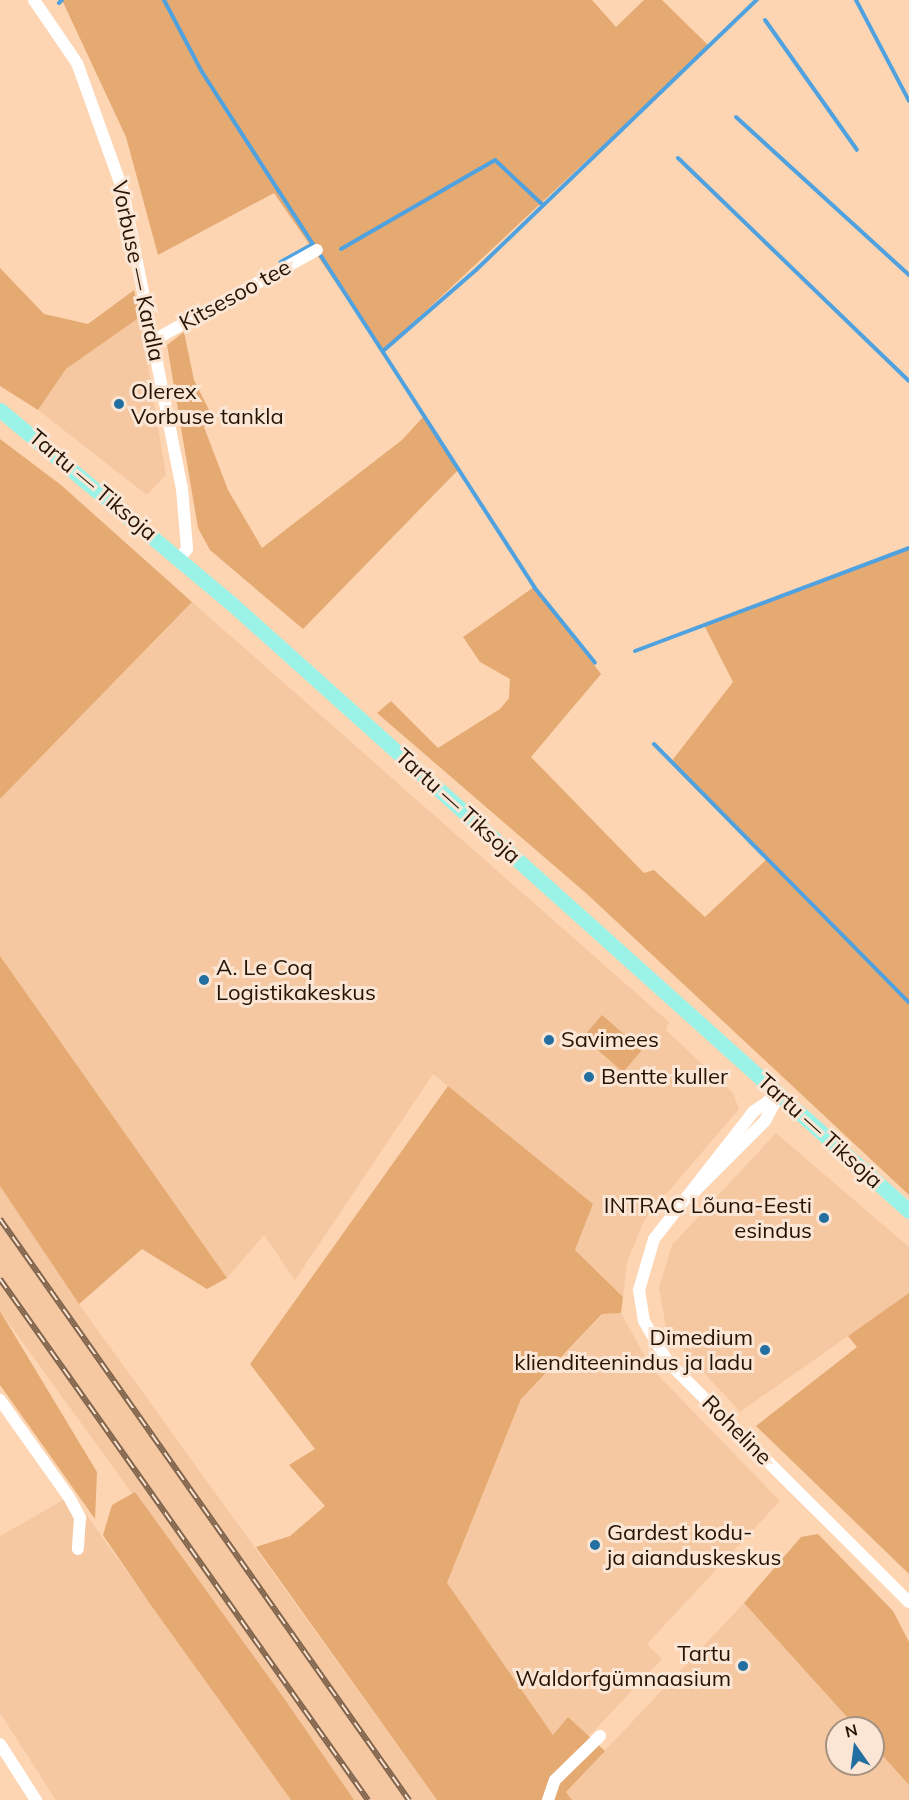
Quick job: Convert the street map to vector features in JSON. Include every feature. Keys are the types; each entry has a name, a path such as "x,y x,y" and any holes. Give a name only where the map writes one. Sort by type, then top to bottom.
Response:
{"main road":[{"name":"Tartu — Tiksoja","path":"0,410 180,558 780,1093 909,1211"}],"street":[{"name":"Vorbuse — Kardla","path":"34,0 77,63 108,138 154,340 184,500 188,549 180,558"},
{"name":"Kitsesoo tee","path":"154,340 316,250"},
{"name":"Roheline","path":"780,1093 765,1121 685,1200 657,1234 645,1263 640,1301 653,1341 909,1602"},
{"path":"0,1400 69,1497 80,1518 78,1549"},
{"path":"549,1800 555,1780 600,1736"},
{"path":"0,1743 36,1800"}],"shaded area":[{"path":"62,0 592,0 616,27 644,0 662,0 709,46 383,351 274,193 158,255 126,137"},
{"path":"0,268 44,314 88,324 134,290 140,317 66,369 38,410 0,386"},
{"path":"140,317 166,475 147,495 38,410 66,369"},
{"path":"184,332 194,380 212,416 204,427 228,490 262,548 402,440 424,416 459,469 303,629 210,550 198,528 167,345"},
{"path":"0,439 61,485 192,602 0,799"},
{"path":"909,548 909,1195 587,894 377,713 391,701 438,748 500,709 509,698 510,679 480,662 463,637 534,587 601,674 531,757 644,873 654,870 705,917 767,859 671,762 733,682 704,625"},
{"path":"192,602 669,1022 666,1030 733,1093 739,1109 645,1219 627,1262 623,1297 575,1250 593,1204 433,1074 295,1280 264,1235 227,1278 0,956 0,799"},
{"path":"0,956 227,1278 207,1289 142,1249 79,1304 0,1186"},
{"path":"602,1015 642,1050 623,1072 583,1037"},
{"path":"448,1086 593,1204 575,1250 623,1297 621,1313 602,1314 521,1399 447,1583 553,1735 568,1717 605,1751 566,1792 572,1800 437,1800 256,1547 290,1536 325,1506 289,1465 315,1449 250,1364"},
{"path":"776,1133 909,1247 909,1293 740,1412 667,1332 659,1288 672,1245"},
{"path":"0,1186 79,1304 437,1800 354,1800 0,1311"},
{"path":"909,1293 909,1574 756,1426 857,1347 848,1336"},
{"path":"0,1311 97,1472 95,1519 0,1385"},
{"path":"621,1313 652,1369 780,1501 647,1644 662,1659 588,1737 568,1718 553,1735 447,1584 521,1399 603,1314"},
{"path":"135,1492 281,1694 354,1800 291,1800 150,1604 103,1535 112,1505"},
{"path":"72,1495 291,1800 56,1800 0,1713 0,1536"},
{"path":"818,1534 893,1611 909,1642 909,1785 885,1758 885,1716 846,1716 744,1603 801,1537"},
{"name":"Tartu Waldorfgümnaasium","path":"744,1603 846,1716 825,1716 825,1776 885,1776 885,1758 909,1785 909,1800 572,1800 566,1792"}],"waterway":[{"path":"59,3 62,0"},
{"path":"164,0 202,72 313,244 281,262"},
{"path":"383,351 476,270 757,0"},
{"path":"856,0 909,101"},
{"path":"765,20 857,150"},
{"path":"736,117 909,275"},
{"path":"678,158 909,381"},
{"path":"341,249 495,160 543,205"},
{"path":"321,256 534,587 595,663"},
{"path":"635,651 909,548"},
{"path":"654,744 909,1003"}],"railway":[{"path":"0,1219 409,1800"},
{"path":"0,1279 368,1800"}],"place":[{"name":"Olerex Vorbuse tankla","path":"119,404"},
{"name":"A. Le Coq Logistikakeskus","path":"204,980"},
{"name":"Savimees","path":"549,1040"},
{"name":"Bentte kuller","path":"589,1077"},
{"name":"INTRAC Lõuna-Eesti esindus","path":"824,1218"},
{"name":"Dimedium klienditeenindus ja ladu","path":"765,1350"},
{"name":"Gardest kodu- ja aianduskeskus","path":"595,1545"},
{"name":"Tartu Waldorfgümnaasium","path":"743,1666"}]}
